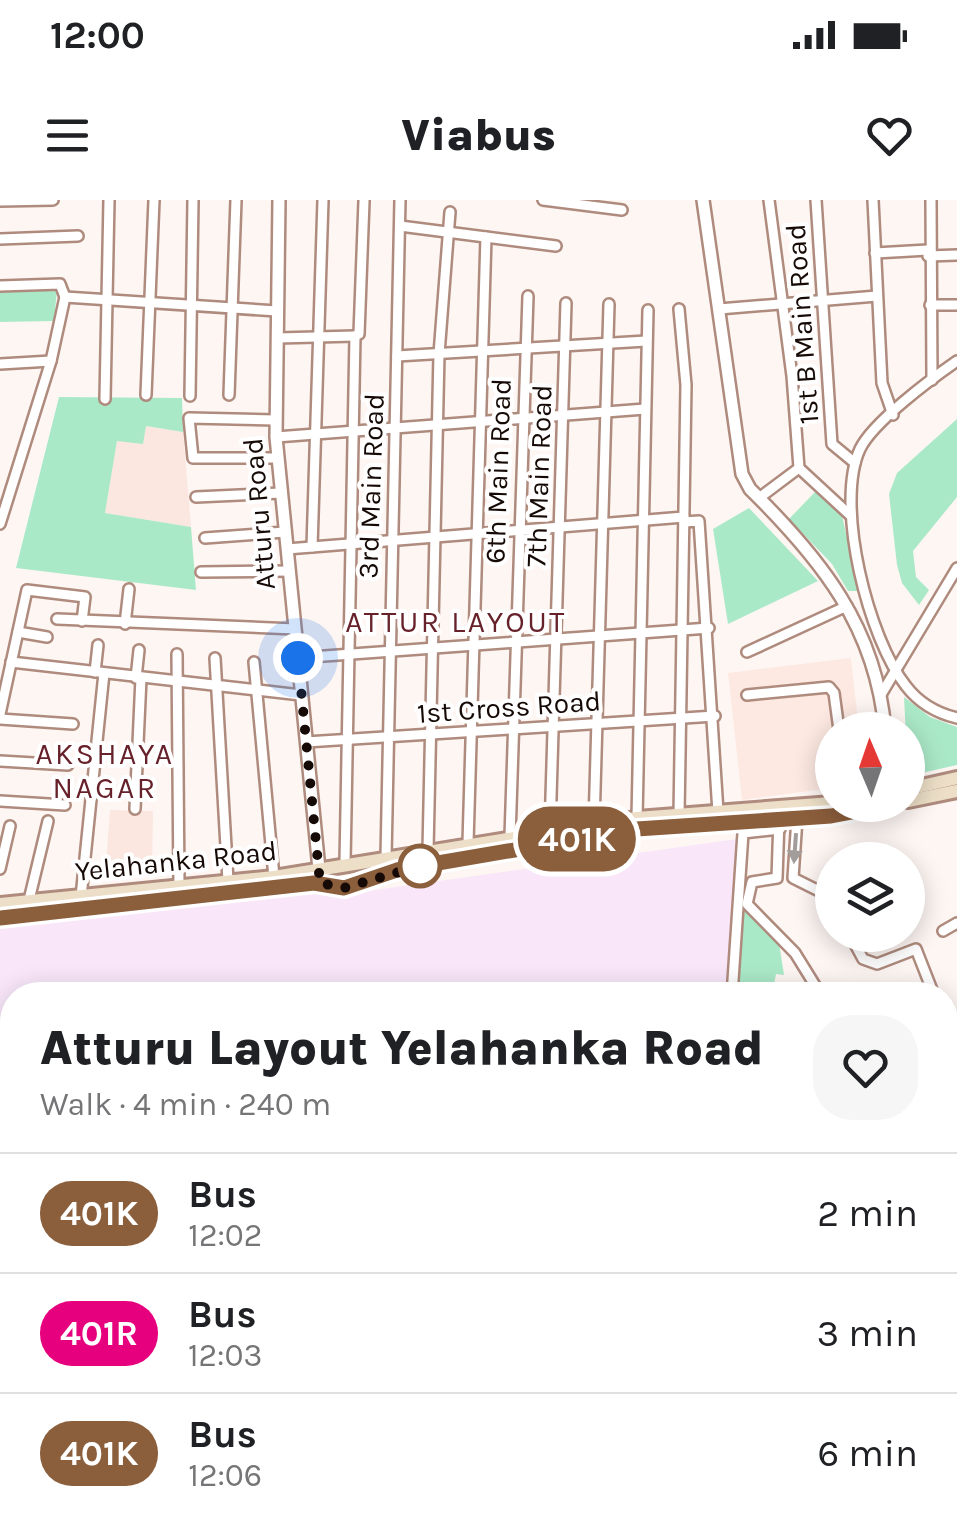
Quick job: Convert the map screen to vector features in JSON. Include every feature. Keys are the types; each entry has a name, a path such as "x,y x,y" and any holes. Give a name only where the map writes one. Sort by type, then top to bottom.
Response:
{"main road":[{"path":"925,785 957,778"},
{"path":"925,798 957,791"},
{"name":"Yelahanka Road","path":"0,918 319,876 345,862 550,830 637,818 815,804"},
{"name":"Yelahanka Road","path":"0,904 274,876 319,876 344,888 397,870 637,829 780,824 815,815"}],"street":[{"path":"0,201 54,200"},
{"path":"105,399 110,303 109,200"},
{"path":"146,396 154,200"},
{"path":"190,396 193,200"},
{"path":"229,395 236,200"},
{"name":"Atturu Road","path":"279,200 276,437 319,876"},
{"path":"312,547 323,200"},
{"name":"3rd Main Road","path":"386,857 400,200"},
{"path":"543,200 622,210"},
{"path":"703,200 742,474 758,498 823,567 846,603 878,674 884,712"},
{"path":"769,200 784,304 799,468 851,516"},
{"name":"1st B Main Road","path":"816,200 832,444 856,463"},
{"path":"873,200 884,394 893,415"},
{"path":"931,200 932,244 928,253 932,380"},
{"path":"276,338 360,334 364,202"},
{"path":"428,850 438,354 450,212"},
{"path":"400,226 556,246"},
{"path":"0,239 78,236"},
{"path":"468,843 486,237"},
{"path":"875,252 957,255"},
{"path":"0,286 60,284 65,297 51,361 0,524"},
{"name":"6th Main Road","path":"510,837 528,296"},
{"path":"719,310 876,296"},
{"path":"65,297 110,303 277,311"},
{"name":"7th Main Road","path":"550,830 566,303"},
{"path":"594,824 609,304"},
{"path":"930,305 957,304"},
{"path":"679,309 686,386 680,815"},
{"path":"637,818 648,310"},
{"path":"345,862 354,336"},
{"path":"397,356 646,341"},
{"path":"0,364 51,361"},
{"path":"957,361 870,434 856,463 851,516 866,595 896,670 922,703 957,718"},
{"path":"276,437 645,409"},
{"path":"275,420 190,418 193,458 278,458"},
{"path":"758,498 799,468"},
{"path":"0,473 14,477"},
{"path":"196,497 281,493"},
{"path":"287,549 643,520 699,521 715,716 718,812"},
{"path":"205,538 285,532"},
{"path":"882,693 957,568"},
{"path":"202,572 289,570"},
{"path":"126,624 130,589"},
{"path":"73,724 0,716 27,590 85,597 82,621"},
{"path":"747,652 866,595"},
{"path":"57,619 157,626 172,620 295,629"},
{"path":"298,658 709,628"},
{"path":"18,632 47,637"},
{"path":"81,896 98,645"},
{"path":"135,809 139,650"},
{"path":"178,654 179,886"},
{"path":"215,658 228,881"},
{"path":"11,662 177,684 301,695"},
{"path":"254,662 274,876"},
{"path":"746,695 829,687 835,712"},
{"name":"1st Cross Road","path":"306,742 715,716"},
{"path":"0,761 68,765"},
{"path":"0,801 65,806"},
{"path":"797,818 793,878 815,889"},
{"path":"29,900 48,821"},
{"path":"733,982 743,834 780,824 777,878 752,882 747,904 794,953 812,982"},
{"path":"0,868 10,826"},
{"path":"943,931 957,923"},
{"path":"859,952 863,959 877,964 910,952"},
{"path":"917,952 929,982"}],"shaded area":[{"path":"145,426 183,432 191,527 105,513 117,440"},
{"path":"851,658 857,712 815,712 815,790 742,800 728,673"},
{"path":"110,810 153,811 152,875 105,879"},
{"path":"737,839 730,982 0,982 0,927 306,890 339,895"}],"green space":[{"path":"57,290 54,321 0,322 0,292"},
{"path":"59,397 182,398 183,432 146,426 143,444 117,441 105,513 191,527 196,590 16,568"},
{"path":"957,419 957,497 913,551 916,577 929,590 919,605 902,583 897,565 889,494 897,473"},
{"path":"816,491 842,515 858,591 848,591 832,564 789,519"},
{"path":"749,508 818,581 728,624 713,529"},
{"path":"904,697 924,712 905,712"},
{"path":"925,713 957,727 957,765 925,772"},
{"path":"741,906 779,943 784,975 776,974 774,982 737,982"}],"bus line":[{"name":"401K","path":"0,918 314,883 344,888 397,870 637,829 815,817"}],"district":[{"name":"ATTUR LAYOUT","path":"456,622"},
{"name":"AKSHAYA NAGAR","path":"105,771"}],"route":[{"path":"298,658 320,883 344,888 420,866"}]}
